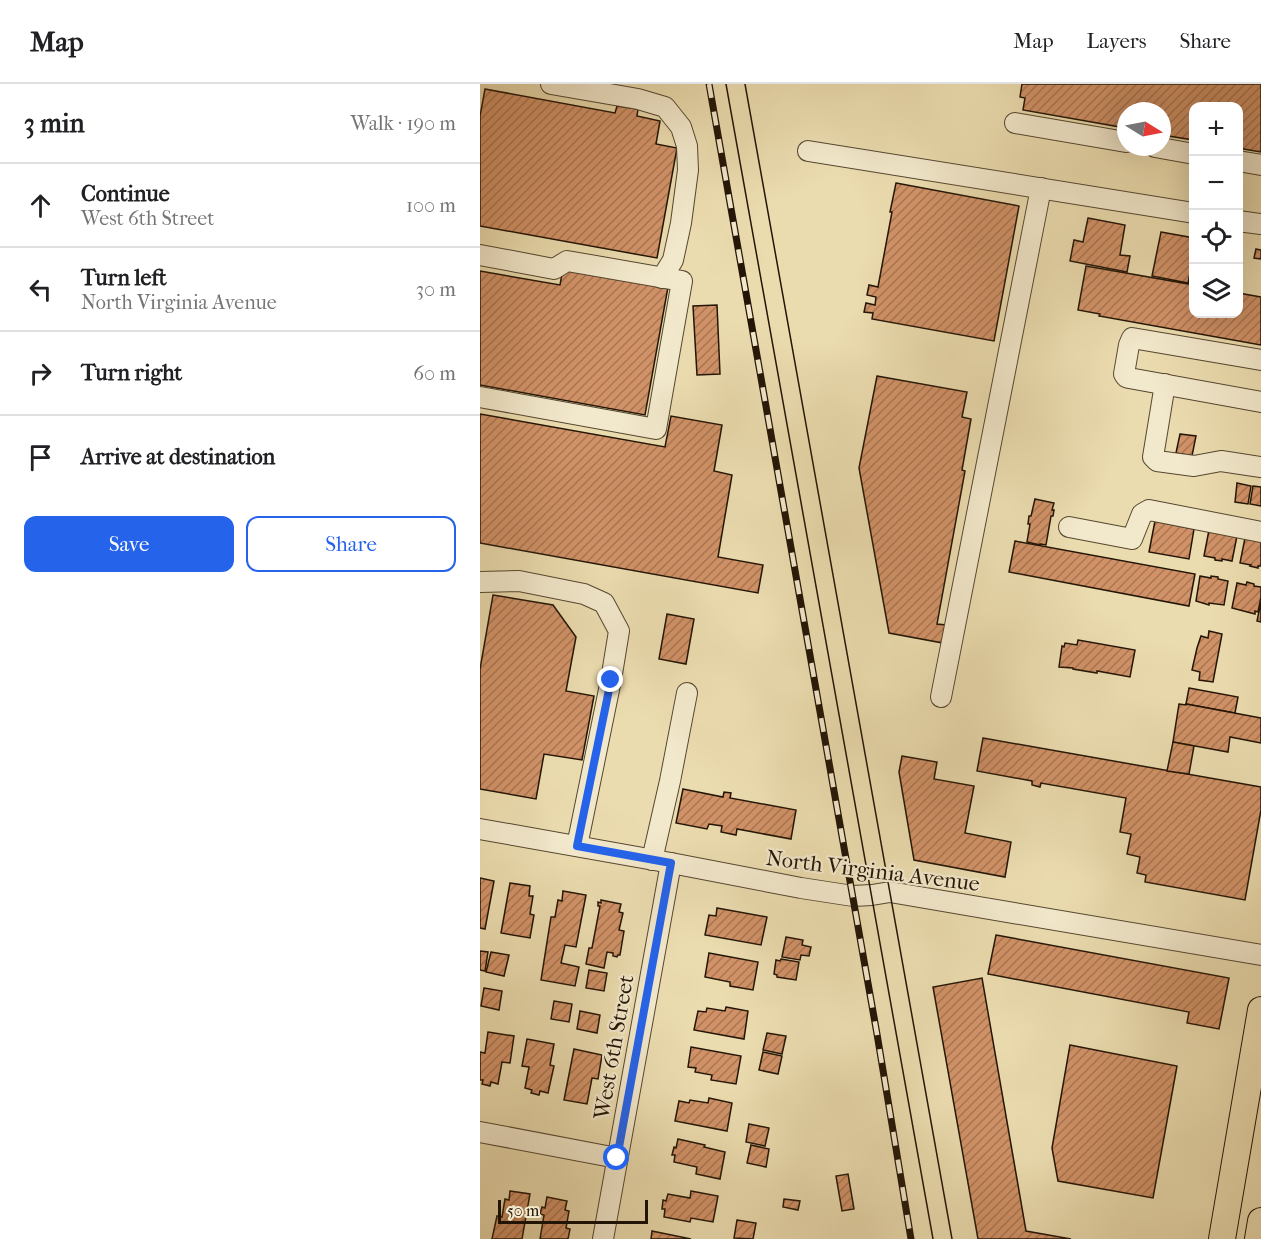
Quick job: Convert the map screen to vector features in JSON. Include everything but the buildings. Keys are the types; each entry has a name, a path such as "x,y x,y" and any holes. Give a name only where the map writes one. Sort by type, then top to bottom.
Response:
{"main road":[{"path":"1222,1239 1261,1010"},
{"path":"1258,1239 1261,1221"}],"street":[{"path":"551,84 665,106 681,127 687,146 688,170 681,223 673,260 662,278"},
{"path":"1015,123 1117,140"},
{"path":"1171,150 1189,153"},
{"path":"808,151 1189,212"},
{"path":"1243,162 1261,165"},
{"path":"941,698 1041,189"},
{"path":"1243,221 1261,224"},
{"path":"480,255 554,269 567,261 682,282 656,429 480,398"},
{"path":"1261,360 1132,338 1125,374 1126,377 1261,402"},
{"path":"1165,384 1153,457 1157,461 1194,466 1221,461 1261,467"},
{"path":"1069,527 1132,539 1142,514 1149,510 1261,532"},
{"path":"480,582 519,581 584,594 604,603 619,631 577,846"},
{"path":"652,860 687,693"},
{"name":"North Virginia Avenue","path":"480,829 801,888 852,896 872,896 890,892 1261,954"},
{"name":"West 6th Street","path":"603,1239 671,863"},
{"path":"480,1132 617,1158"}],"tram line":[{"path":"726,84 933,1239"},
{"path":"745,84 952,1239"}],"railway":[{"path":"709,84 877,1034 911,1239"}],"route":[{"path":"611,680 577,846 671,863 617,1158"}]}
